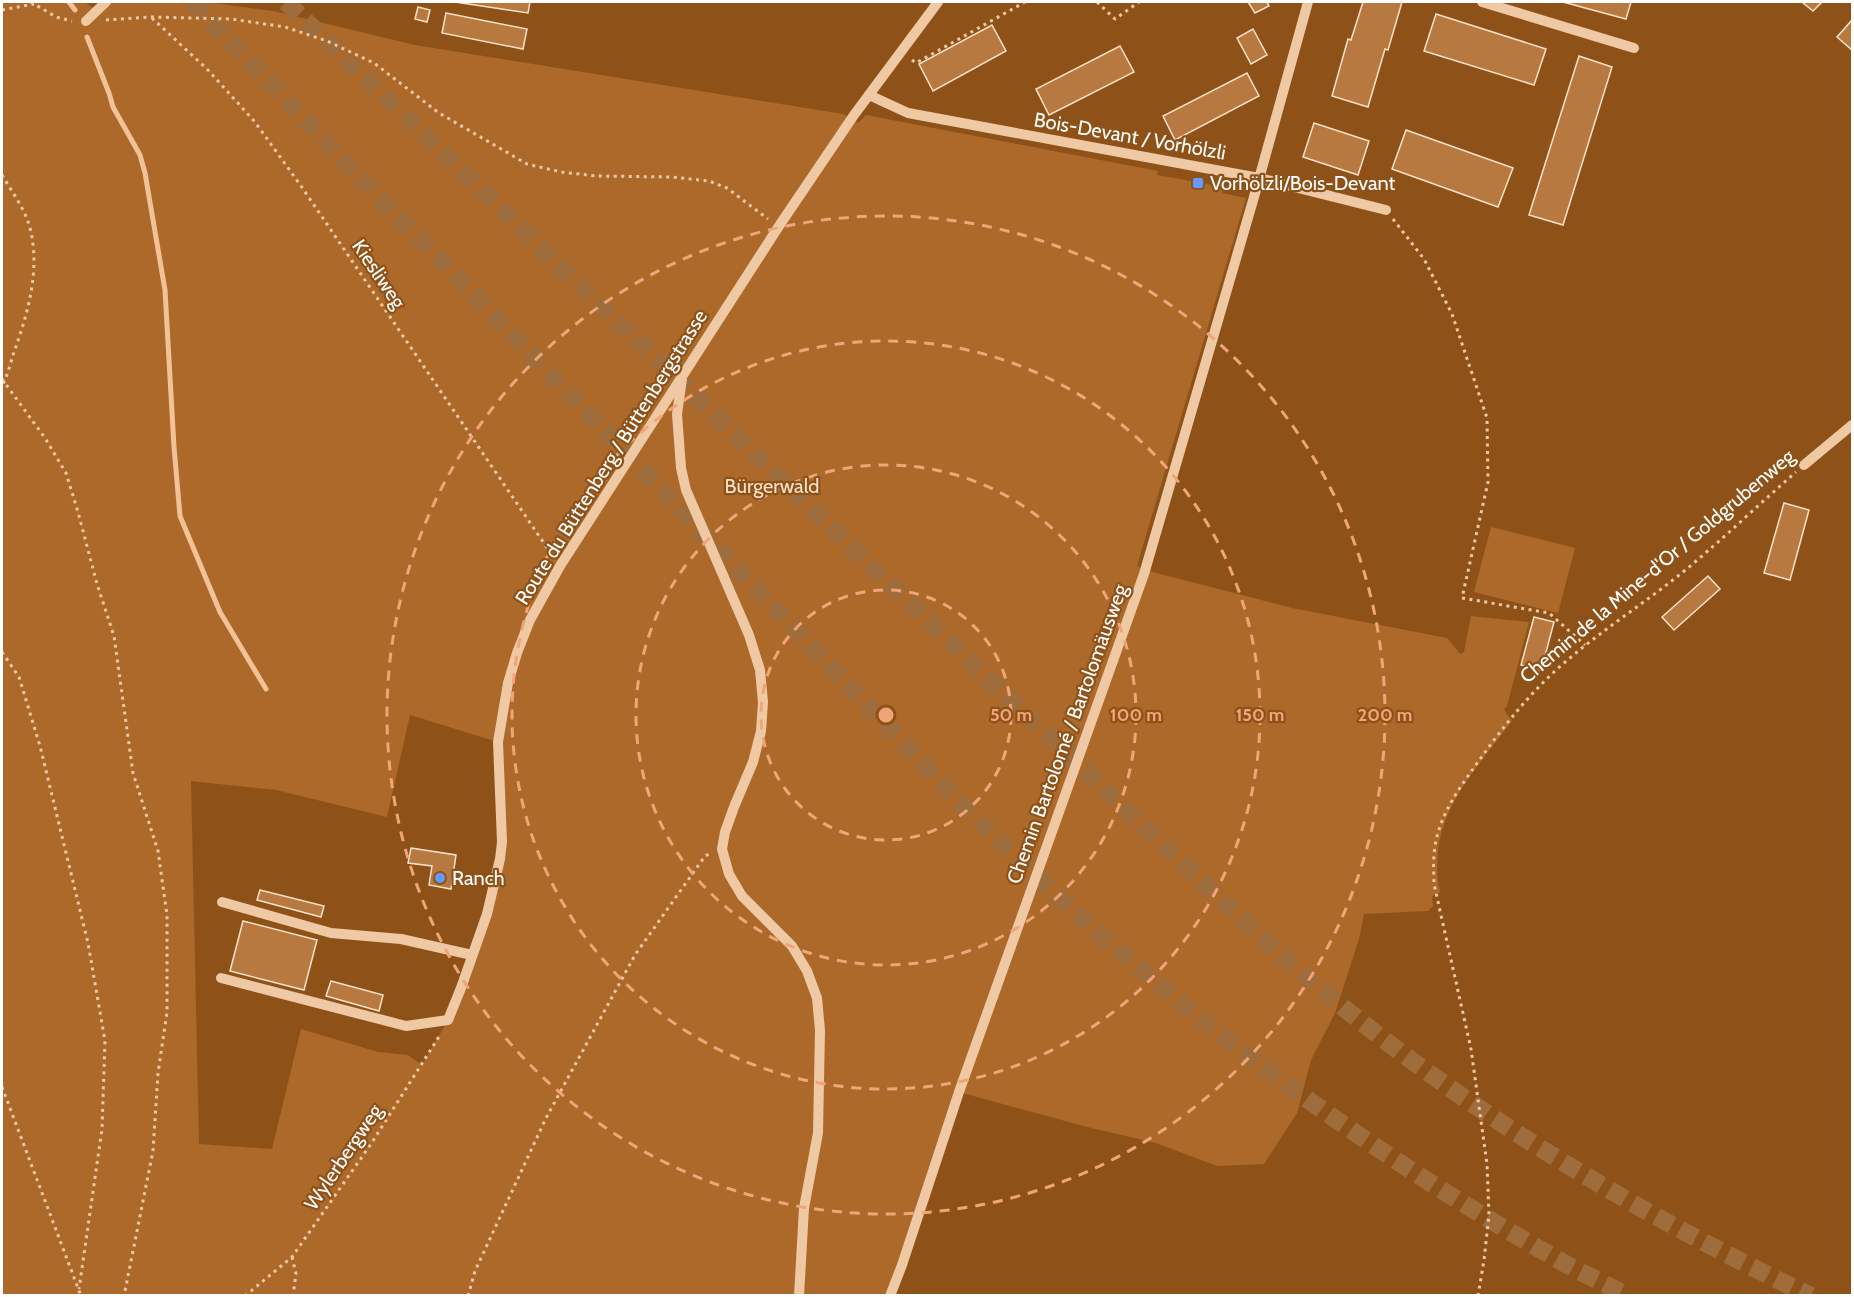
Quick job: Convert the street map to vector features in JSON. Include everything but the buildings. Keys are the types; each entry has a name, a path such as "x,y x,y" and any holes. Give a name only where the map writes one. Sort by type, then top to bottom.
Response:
{"street":[{"path":"86,21 106,2"},
{"name":"Route du Büttenberg / Büttenbergstrasse","path":"448,1020 487,914 500,859 502,842 498,742 508,683 530,620 560,566 779,226 869,95 938,2"},
{"name":"Chemin Bartolomé / Bartolomäusweg","path":"890,1296 967,1069 1144,574 1308,2"},
{"path":"1482,2 1634,48"},
{"name":"Bois-Devant / Vorhölzli","path":"869,95 908,113 1259,178 1386,210"},
{"path":"682,376 677,414 681,468 686,490 749,635 760,669 763,702 761,731 753,762 725,832 722,849 729,874 742,896 792,945 807,971 817,998 820,1030 818,1133 804,1208 800,1246 799,1296"},
{"name":"Chemin de la Mine-d'Or / Goldgrubenweg","path":"1804,465 1852,425"},
{"path":"222,902 331,933 401,939 472,955"},
{"path":"221,978 405,1026 448,1020"}],"path":[{"path":"910,58 916,63 1025,2"},
{"path":"1097,2 1115,20 1139,2"},
{"path":"2,10 32,3 56,17 79,22 151,17 231,19 285,27 327,41 374,63 439,112 527,164 596,176 672,177 709,181 727,188 779,226"},
{"name":"Kiesliweg","path":"151,17 208,70 255,122 560,566"},
{"path":"2,175 18,201 30,228 34,261 30,304 2,382 45,438 66,473 114,636 133,773 158,851 167,915 167,1012 158,1073 153,1151 124,1296"},
{"path":"1386,210 1424,259 1452,314 1487,418 1488,482 1462,598 1549,613 1585,645"},
{"name":"Chemin de la Mine-d'Or / Goldgrubenweg","path":"1478,1296 1489,1215 1484,1133 1471,1049 1434,884 1436,840 1451,801 1512,717 1552,674 1585,645 1684,571 1804,465"},
{"path":"2,652 19,677 40,746 88,943 105,1041 102,1129 80,1289"},
{"path":"468,1296 476,1271 546,1118 635,955 705,856 722,849"},
{"name":"Wylerbergweg","path":"245,1296 292,1257 423,1065 448,1020"},
{"path":"2,1088 81,1296"},
{"path":"292,1257 296,1274 293,1296"}],"green space":[{"name":"Bürgerwald","path":"2,2 85,2 100,13 109,2 206,2 273,11 415,45 843,114 858,123 866,115 1158,171 1157,175 1224,187 1222,193 1246,198 1137,566 1292,608 1447,638 1460,654 1464,652 1471,616 1529,622 1504,710 1512,721 1468,779 1455,799 1446,820 1439,842 1437,866 1440,892 1432,896 1433,906 1428,911 1364,914 1359,939 1335,1013 1311,1060 1297,1113 1264,1164 1217,1166 1156,1143 1087,1127 959,1092 890,1295 2,1296","holes":["410,715 498,742 500,859 448,1020 422,1065 408,1055 378,1052 301,1029 272,1149 199,1144 191,781 276,790 387,817"]},
{"path":"1491,527 1575,548 1558,613 1474,592"}],"waterway":[{"path":"69,2 75,10"},
{"path":"87,37 113,107 140,155 145,173 165,290 180,516 220,612 266,689"}],"tunnel":[{"path":"192,2 942,783 1076,913 1187,1008 1304,1097 1364,1139 1487,1218 1559,1260 1628,1296"},
{"path":"286,2 953,645 1211,890 1301,972 1419,1066 1481,1110 1545,1151 1676,1227 1811,1296"}],"place":[{"name":"Vorhölzli/Bois-Devant","path":"1198,183"},
{"name":"Ranch","path":"440,878"}]}
